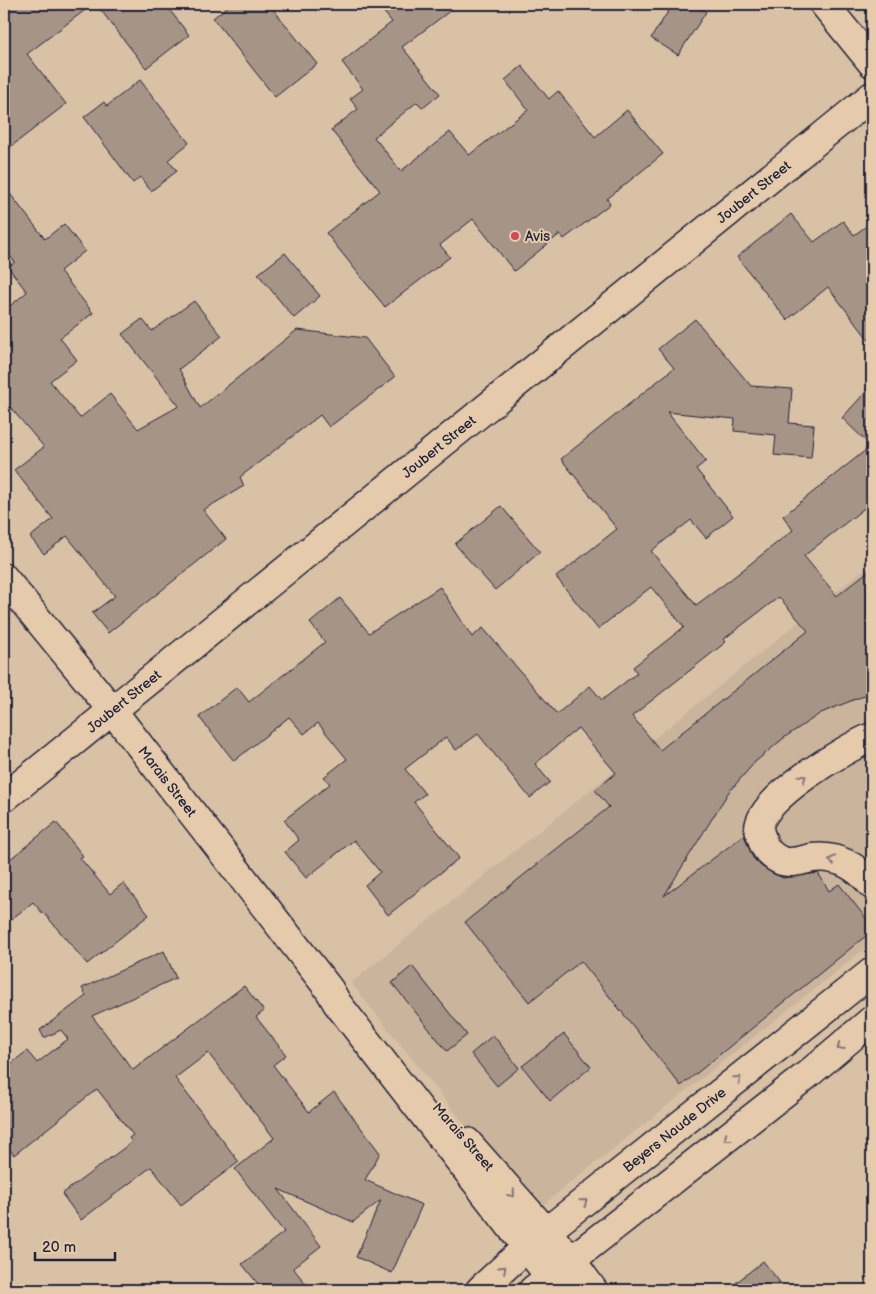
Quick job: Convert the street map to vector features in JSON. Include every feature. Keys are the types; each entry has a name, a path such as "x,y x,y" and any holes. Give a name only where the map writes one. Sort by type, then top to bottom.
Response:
{"street":[{"path":"824,4 872,64"},
{"name":"Joubert Street","path":"4,798 872,96"},
{"name":"Marais Street","path":"4,578 112,710 329,989 342,998 536,1240 572,1261 593,1290"},
{"path":"872,737 836,755 780,794 765,811 759,828 763,844 770,853 782,861 793,862 814,858 828,858 843,862 854,866 872,885"},
{"name":"Beyers Naude Drive","path":"480,1290 536,1240 872,972"},
{"path":"548,1286 572,1261 807,1075 872,1020"},
{"name":"Marais Street","path":"536,1240 548,1286"}],"shaded area":[{"path":"872,563 872,943 535,1211 351,983"}],"building":[{"path":"4,4 93,4 27,54 66,104 4,152"},
{"path":"96,4 165,4 189,35 146,68"},
{"path":"231,4 269,4 317,64 275,97 213,18"},
{"path":"377,4 459,4 402,47 440,94 423,108 417,102 374,137 401,171 450,132 469,155 528,110 505,80 522,66 549,99 558,91 595,137 627,110 663,154 607,199 610,204 564,239 560,234 514,271 473,219 440,245 450,257 385,307 326,233 380,191 331,130 358,109 350,99 363,89 342,62 392,22"},
{"path":"673,4 694,4 706,12 678,55 651,38"},
{"path":"140,80 189,143 168,160 177,171 151,191 140,177 133,183 84,117 104,102 107,106"},
{"path":"4,186 45,239 64,224 85,251 60,271 93,313 60,338 77,360 50,381 80,418 110,394 138,429 179,406 122,334 142,319 152,331 194,301 222,336 179,369 200,408 297,330 365,338 395,377 329,427 320,415 240,477 244,486 203,510 226,539 108,633 92,613 115,596 67,536 44,554 30,537 53,519 14,470 44,447 4,400 4,311 27,292 8,267 15,262 4,248"},
{"path":"791,214 814,242 843,221 854,235 872,222 872,344 828,287 787,320 737,257"},
{"path":"285,253 320,296 294,318 258,274"},
{"path":"695,319 751,386 792,389 789,423 814,425 811,458 774,455 776,435 734,431 735,419 667,412 706,461 696,469 733,516 706,538 691,520 651,551 696,605 793,530 783,516 871,446 842,418 872,385 872,502 804,556 837,596 872,568 872,694 821,713 785,737 755,762 728,793 664,896 744,835 753,858 772,873 783,878 818,873 829,891 839,884 872,926 872,931 681,1086 581,961 529,1002 465,922 609,807 595,790 616,773 578,728 535,764 550,782 530,798 478,734 456,750 446,737 405,769 425,794 414,802 459,858 388,915 365,885 380,872 354,840 306,878 285,852 299,840 284,820 330,784 324,777 347,759 318,723 304,734 289,717 234,761 199,717 237,687 249,702 325,642 310,623 340,598 369,633 440,587 472,637 483,628 557,714 590,686 602,700 637,673 633,667 684,627 651,587 598,629 556,577 617,529 561,459 674,368 658,349","holes":["779,597 808,631 660,750 632,716 726,642 724,639"]},
{"path":"501,506 540,552 495,590 455,544"},
{"path":"56,822 83,856 80,858 110,894 123,883 149,915 87,964 33,902 4,925 4,864"},
{"path":"164,951 176,978 92,1016 133,1070 244,986 264,1011 256,1017 286,1055 273,1065 309,1112 334,1092 380,1153 365,1180 422,1205 392,1273 356,1257 381,1200 353,1222 278,1189 321,1246 293,1268 311,1290 263,1290 242,1264 284,1232 235,1169 274,1138 208,1053 175,1078 239,1162 181,1205 151,1167 81,1220 62,1194 132,1142 129,1138 133,1135 97,1089 14,1155 4,1142 4,1069 27,1051 37,1063 68,1039 61,1030 44,1038 40,1030 86,996 82,988"},
{"path":"412,966 467,1035 447,1051 392,983"},
{"path":"564,1034 591,1067 550,1101 522,1066"},
{"path":"493,1035 519,1068 497,1086 471,1054"},
{"path":"763,1261 786,1290 727,1290"}],"place":[{"name":"Avis","path":"515,236"}]}
